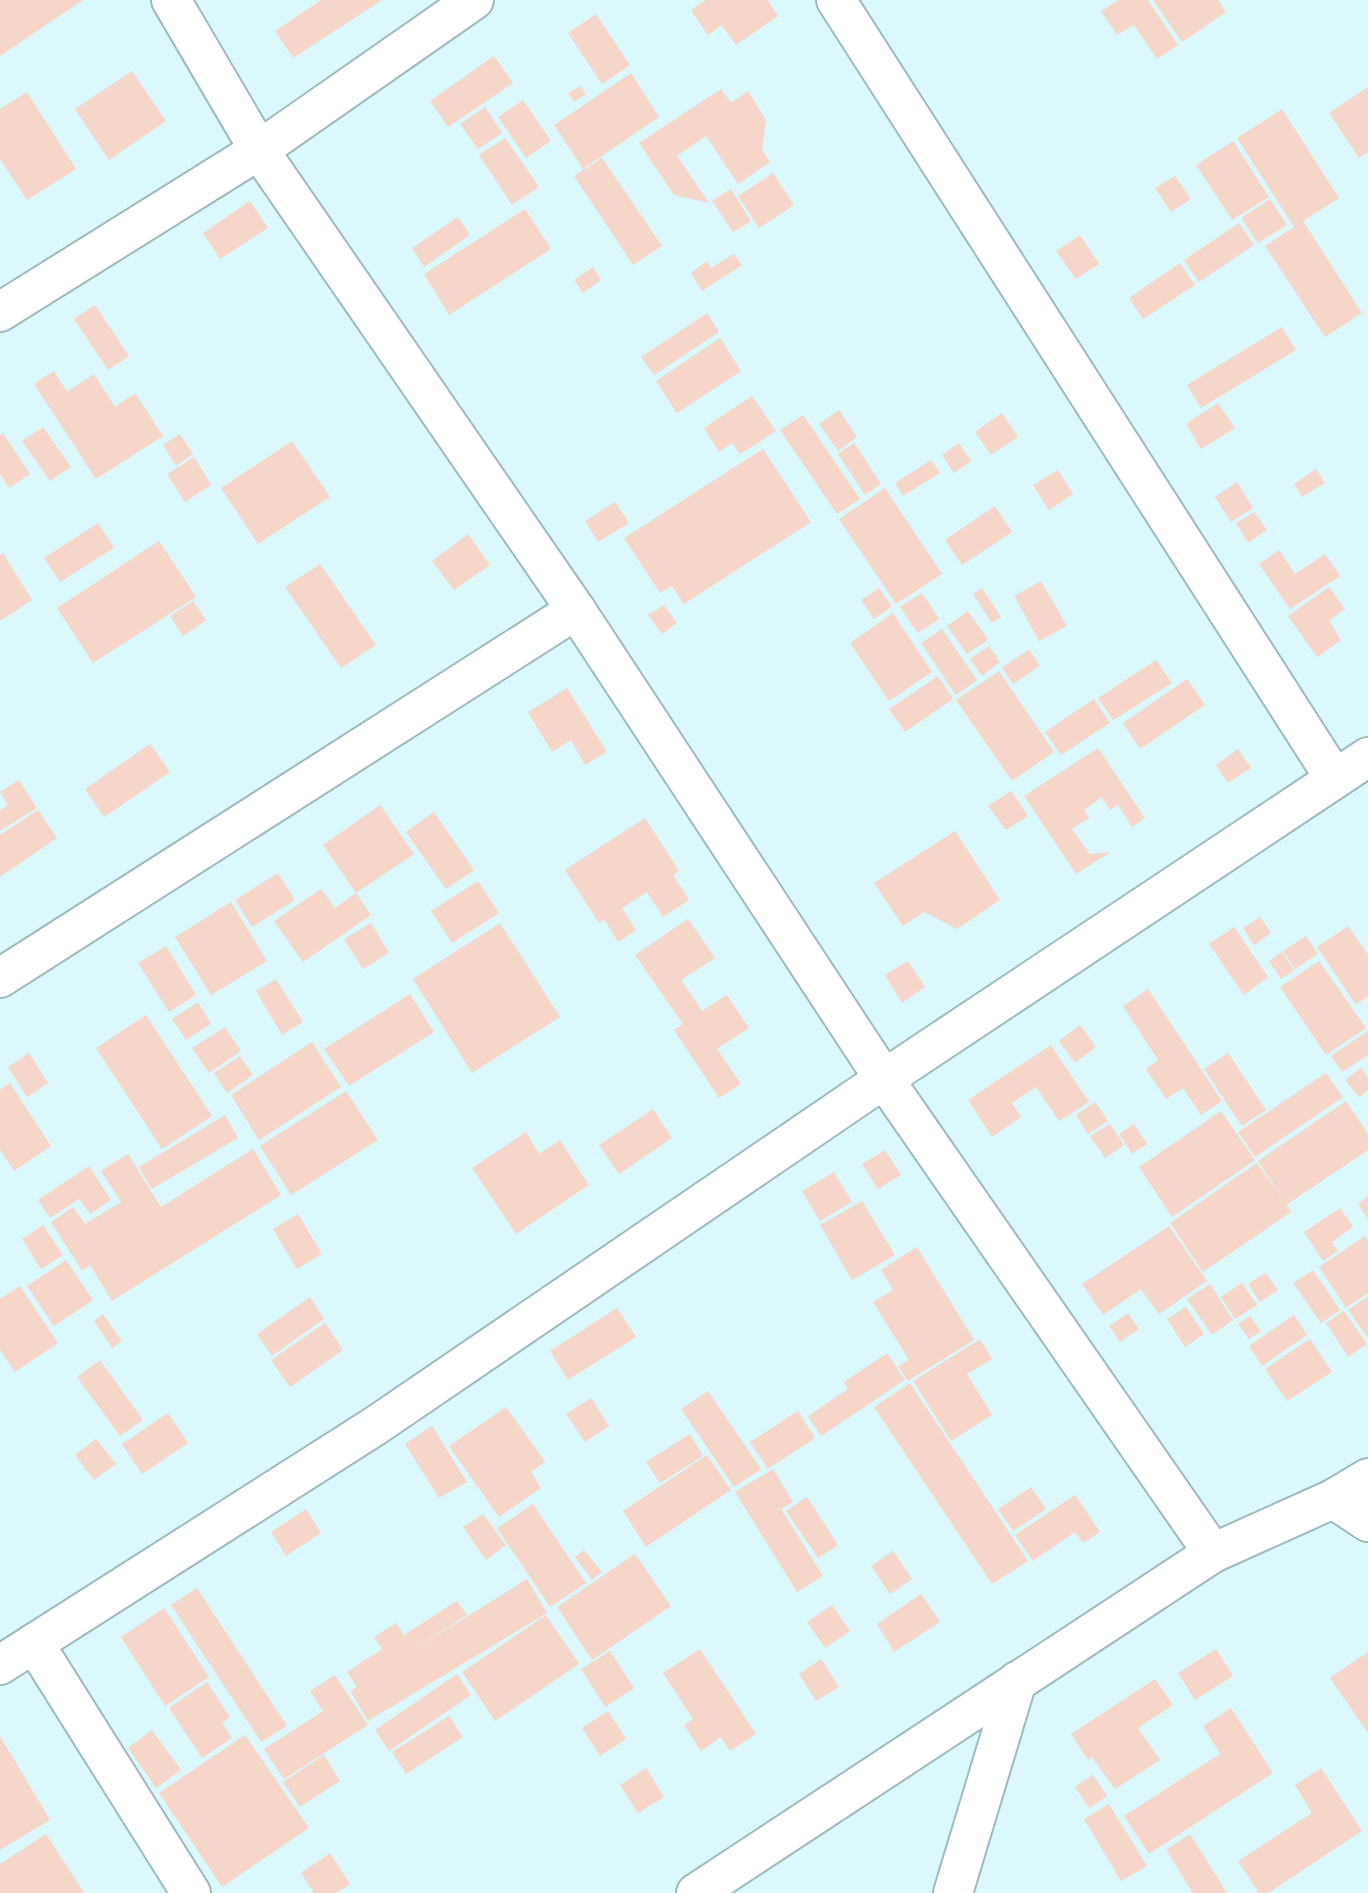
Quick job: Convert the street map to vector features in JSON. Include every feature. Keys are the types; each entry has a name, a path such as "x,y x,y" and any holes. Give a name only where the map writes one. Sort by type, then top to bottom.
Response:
{"street":[{"path":"171,0 259,150 576,610 884,1079 1213,1553"},
{"path":"0,313 259,150 474,0"},
{"path":"836,0 1335,779"},
{"path":"0,978 576,610"},
{"path":"0,1665 375,1426 884,1079 1368,757"},
{"path":"695,1893 1213,1553 1333,1499 1368,1478"},
{"path":"1333,1499 1368,1522"},
{"path":"34,1643 191,1893"},
{"path":"953,1893 1017,1681"}],"building":[{"path":"0,0 83,0 0,56"},
{"path":"321,0 382,0 293,58 275,31"},
{"path":"706,0 768,0 778,16 736,45 722,25 708,35 691,10"},
{"path":"1119,0 1148,0 1178,45 1157,59 1134,25 1117,35 1101,11"},
{"path":"1153,0 1218,0 1226,12 1182,42"},
{"path":"596,14 630,65 602,84 568,33"},
{"path":"494,56 513,83 448,127 430,101"},
{"path":"132,71 166,121 109,160 75,109"},
{"path":"631,73 659,117 583,169 554,125"},
{"path":"581,86 586,94 574,102 568,93"},
{"path":"1368,87 1368,152 1359,158 1329,113"},
{"path":"721,89 731,103 748,91 766,120 762,150 770,162 738,184 706,136 677,156 709,203 674,195 639,143"},
{"path":"27,92 76,169 27,200 0,159 0,109"},
{"path":"523,100 551,141 526,158 498,117"},
{"path":"485,107 502,133 478,149 460,124"},
{"path":"1282,109 1339,198 1303,221 1362,313 1325,337 1265,246 1294,227 1237,138"},
{"path":"505,138 539,187 512,205 479,155"},
{"path":"1233,141 1269,197 1232,220 1196,165"},
{"path":"602,158 662,246 633,265 574,176"},
{"path":"773,173 794,205 759,228 738,196"},
{"path":"1175,176 1191,199 1171,212 1155,188"},
{"path":"731,189 751,221 733,232 712,201"},
{"path":"1270,199 1287,225 1258,243 1241,218"},
{"path":"250,201 268,228 220,259 203,233"},
{"path":"525,209 551,249 449,315 424,274"},
{"path":"458,217 470,235 424,267 412,248"},
{"path":"1239,223 1254,245 1199,282 1184,260"},
{"path":"1080,235 1099,264 1076,279 1056,251"},
{"path":"734,254 742,265 702,291 691,273 707,261 711,268"},
{"path":"1180,263 1195,285 1143,319 1129,298"},
{"path":"593,267 601,280 583,293 574,280"},
{"path":"95,305 129,356 108,370 74,319"},
{"path":"707,313 719,332 654,375 641,357"},
{"path":"1282,327 1296,350 1201,408 1187,385"},
{"path":"720,338 741,371 677,413 656,381"},
{"path":"54,371 67,392 94,374 115,407 135,393 163,436 96,479 34,384"},
{"path":"752,396 776,431 740,454 732,443 719,452 704,428"},
{"path":"1218,403 1235,428 1201,449 1186,424"},
{"path":"839,410 857,437 838,451 819,424"},
{"path":"1002,413 1018,437 991,455 975,432"},
{"path":"803,415 860,499 837,514 780,430"},
{"path":"43,427 71,467 50,481 22,441"},
{"path":"3,433 30,474 9,488 0,474 0,435"},
{"path":"180,434 193,454 176,466 163,445"},
{"path":"292,441 330,497 258,544 221,488"},
{"path":"854,443 881,484 865,495 838,454"},
{"path":"959,443 971,461 954,473 942,455"},
{"path":"763,449 811,522 684,604 672,586 660,593 624,538"},
{"path":"194,457 211,485 185,502 167,474"},
{"path":"931,460 940,473 903,496 895,483"},
{"path":"1316,469 1325,483 1302,497 1294,484"},
{"path":"1058,470 1073,494 1049,510 1033,485"},
{"path":"1237,482 1253,508 1231,522 1215,497"},
{"path":"885,488 942,574 896,604 839,519"},
{"path":"615,502 629,523 598,542 585,521"},
{"path":"995,506 1012,532 962,565 945,540"},
{"path":"1254,512 1267,530 1248,543 1236,523"},
{"path":"98,523 114,548 60,582 44,558"},
{"path":"468,534 490,565 454,590 432,561"},
{"path":"159,541 196,597 93,663 57,608"},
{"path":"1279,550 1295,574 1325,554 1340,576 1290,609 1259,564"},
{"path":"3,553 32,600 0,621 0,555"},
{"path":"320,564 376,645 341,668 285,587"},
{"path":"1041,581 1067,626 1039,641 1014,596"},
{"path":"1329,587 1345,609 1329,621 1341,640 1317,657 1288,616"},
{"path":"879,588 892,606 874,619 861,600"},
{"path":"982,588 1001,617 992,623 973,594"},
{"path":"922,593 939,619 918,633 900,607"},
{"path":"193,601 206,620 183,636 170,616"},
{"path":"664,605 677,623 662,634 648,615"},
{"path":"968,611 988,640 967,654 947,626"},
{"path":"893,613 932,672 889,701 850,643"},
{"path":"942,629 977,680 956,695 921,643"},
{"path":"989,646 1000,662 982,676 970,659"},
{"path":"1029,649 1040,666 1013,684 1002,668"},
{"path":"1156,660 1172,683 1113,720 1098,698"},
{"path":"999,671 1054,752 1012,781 956,700"},
{"path":"938,676 953,699 905,732 889,709"},
{"path":"1187,679 1205,705 1140,749 1123,723"},
{"path":"567,688 607,752 585,765 571,740 552,752 528,712"},
{"path":"1094,699 1110,723 1061,755 1045,732"},
{"path":"150,744 170,772 104,817 85,789"},
{"path":"1098,748 1145,818 1132,827 1118,805 1110,810 1102,797 1084,810 1089,818 1072,829 1090,854 1111,852 1076,874 1024,796"},
{"path":"1238,749 1251,768 1228,783 1216,765"},
{"path":"19,780 37,808 0,831 0,810 8,805 0,792"},
{"path":"1011,791 1028,816 1006,830 988,806"},
{"path":"380,805 414,854 356,893 323,845"},
{"path":"38,810 57,838 0,877 0,835"},
{"path":"434,812 474,870 446,889 406,832"},
{"path":"645,818 679,871 673,875 689,900 663,917 647,892 622,908 636,930 618,942 604,919 599,923 565,870"},
{"path":"955,831 1000,900 957,929 924,912 903,926 874,883"},
{"path":"278,873 295,900 252,927 235,900"},
{"path":"478,881 499,913 452,943 431,911"},
{"path":"321,889 335,908 356,893 371,915 303,962 274,921"},
{"path":"231,902 267,961 211,995 175,937"},
{"path":"1260,917 1271,933 1254,945 1243,928"},
{"path":"688,919 715,958 681,980 702,1011 727,995 749,1028 717,1049 741,1084 719,1098 674,1030 683,1024 635,955"},
{"path":"371,923 389,953 363,969 344,939"},
{"path":"500,923 560,1017 472,1073 413,979"},
{"path":"1348,926 1368,955 1368,996 1356,1005 1317,947"},
{"path":"1234,927 1268,977 1244,995 1209,944"},
{"path":"1306,936 1318,954 1295,969 1283,951"},
{"path":"166,946 196,995 169,1012 138,963"},
{"path":"1282,952 1294,970 1281,979 1269,961"},
{"path":"908,961 925,987 902,1003 885,975"},
{"path":"1319,961 1366,1028 1326,1055 1280,987"},
{"path":"276,979 303,1022 282,1035 256,991"},
{"path":"1148,989 1222,1101 1201,1115 1183,1088 1166,1099 1146,1069 1158,1060 1123,1006"},
{"path":"410,994 434,1032 349,1086 324,1049"},
{"path":"198,1002 211,1024 186,1040 172,1019"},
{"path":"146,1015 212,1116 162,1149 96,1048"},
{"path":"1080,1025 1096,1047 1075,1063 1059,1041"},
{"path":"225,1027 241,1051 209,1073 192,1048"},
{"path":"1368,1031 1368,1055 1342,1072 1331,1056"},
{"path":"312,1042 341,1087 259,1140 231,1095"},
{"path":"1051,1045 1089,1102 1059,1121 1036,1087 1012,1103 1021,1117 992,1137 968,1100"},
{"path":"29,1053 48,1083 27,1097 8,1067"},
{"path":"1228,1053 1266,1110 1242,1126 1204,1069"},
{"path":"240,1056 253,1075 227,1093 214,1073"},
{"path":"1361,1068 1368,1077 1368,1090 1359,1097 1345,1080"},
{"path":"1326,1073 1343,1097 1255,1157 1238,1132"},
{"path":"10,1083 51,1146 14,1171 0,1150 0,1090"},
{"path":"346,1091 378,1140 291,1195 260,1146"},
{"path":"1346,1101 1368,1134 1368,1150 1286,1205 1291,1212 1203,1272 1170,1223 1257,1163 1285,1202 1258,1161"},
{"path":"1095,1102 1108,1121 1088,1134 1076,1115"},
{"path":"653,1109 672,1138 619,1174 599,1145"},
{"path":"1221,1111 1255,1160 1172,1217 1139,1167"},
{"path":"225,1115 238,1138 152,1189 139,1167"},
{"path":"1110,1124 1124,1145 1105,1158 1090,1136"},
{"path":"1134,1124 1147,1144 1132,1154 1119,1134"},
{"path":"526,1132 539,1154 560,1140 589,1185 516,1234 472,1168"},
{"path":"253,1149 281,1195 112,1301 90,1265 82,1271 51,1222 73,1207 85,1224 121,1202 101,1171 128,1154 161,1207"},
{"path":"885,1150 901,1175 878,1189 862,1164"},
{"path":"89,1166 111,1200 90,1214 79,1199 50,1218 38,1200"},
{"path":"834,1172 852,1202 820,1221 802,1191"},
{"path":"1368,1196 1368,1219 1358,1204"},
{"path":"862,1201 895,1255 852,1280 820,1225"},
{"path":"1340,1208 1353,1227 1332,1242 1338,1251 1323,1261 1304,1232"},
{"path":"298,1214 322,1254 297,1269 273,1229"},
{"path":"43,1225 63,1255 41,1269 22,1239"},
{"path":"1169,1226 1207,1281 1159,1314 1141,1289 1103,1315 1082,1284"},
{"path":"1365,1236 1368,1241 1368,1293 1346,1308 1319,1267"},
{"path":"917,1247 974,1340 908,1381 898,1366 909,1360 873,1302 893,1290 881,1270"},
{"path":"66,1260 93,1300 54,1326 27,1286"},
{"path":"1313,1270 1340,1310 1321,1323 1293,1283"},
{"path":"1266,1273 1278,1290 1260,1302 1248,1284"},
{"path":"1242,1283 1257,1305 1235,1319 1221,1297"},
{"path":"1210,1284 1233,1320 1212,1335 1187,1299"},
{"path":"20,1286 58,1343 15,1372 0,1350 0,1299"},
{"path":"1368,1296 1368,1338 1348,1310"},
{"path":"310,1297 324,1319 272,1356 257,1334"},
{"path":"1186,1307 1204,1334 1185,1347 1167,1319"},
{"path":"617,1308 636,1337 568,1380 550,1351"},
{"path":"1344,1311 1367,1344 1348,1357 1326,1323"},
{"path":"1128,1313 1139,1329 1120,1342 1109,1326"},
{"path":"103,1314 122,1341 112,1348 94,1321"},
{"path":"1294,1315 1307,1335 1262,1366 1249,1346"},
{"path":"1250,1316 1261,1331 1249,1339 1238,1324"},
{"path":"325,1323 343,1350 290,1387 271,1360"},
{"path":"980,1339 992,1359 967,1374 992,1415 951,1441 913,1381"},
{"path":"1310,1339 1332,1372 1287,1401 1265,1369"},
{"path":"887,1353 905,1380 821,1436 808,1416 848,1389 844,1382"},
{"path":"100,1360 143,1420 120,1436 77,1377"},
{"path":"910,1383 1028,1561 992,1584 874,1407"},
{"path":"708,1391 761,1469 734,1487 681,1409"},
{"path":"591,1398 609,1426 585,1442 566,1414"},
{"path":"506,1407 545,1462 531,1472 541,1488 499,1517 449,1446"},
{"path":"798,1411 815,1438 768,1469 750,1442"},
{"path":"168,1413 188,1443 142,1474 122,1444"},
{"path":"432,1426 467,1482 439,1498 405,1444"},
{"path":"690,1434 703,1456 660,1483 646,1462"},
{"path":"96,1439 116,1464 94,1480 75,1455"},
{"path":"707,1455 731,1490 646,1547 623,1511"},
{"path":"773,1469 793,1502 781,1509 823,1576 797,1592 735,1492"},
{"path":"1031,1487 1046,1509 1013,1531 998,1509"},
{"path":"1075,1495 1100,1532 1083,1543 1075,1532 1033,1561 1015,1535"},
{"path":"807,1497 838,1545 818,1558 786,1511"},
{"path":"533,1504 586,1583 550,1607 497,1528"},
{"path":"306,1509 321,1533 286,1556 271,1532"},
{"path":"483,1514 506,1545 486,1560 463,1527"},
{"path":"584,1550 602,1572 592,1580 575,1557"},
{"path":"893,1551 912,1579 890,1594 871,1566"},
{"path":"635,1554 671,1606 592,1660 557,1607"},
{"path":"527,1579 547,1613 368,1721 350,1691 357,1687 347,1672 382,1649 374,1637 396,1623 404,1635 457,1601 467,1615 407,1654"},
{"path":"197,1588 287,1726 261,1742 171,1605"},
{"path":"921,1594 940,1622 894,1652 877,1624"},
{"path":"832,1605 850,1631 825,1648 807,1622"},
{"path":"164,1608 209,1677 165,1706 121,1637"},
{"path":"546,1615 579,1664 495,1721 462,1672"},
{"path":"700,1649 756,1734 730,1751 721,1737 701,1751 684,1725 693,1719 663,1673"},
{"path":"1216,1649 1233,1676 1195,1700 1178,1673"},
{"path":"610,1651 634,1688 605,1707 581,1669"},
{"path":"1368,1652 1368,1733 1330,1678"},
{"path":"821,1659 839,1687 816,1701 799,1674"},
{"path":"457,1674 471,1695 389,1751 375,1730"},
{"path":"335,1675 368,1725 284,1779 264,1749 323,1711 310,1691"},
{"path":"1155,1679 1173,1705 1138,1728 1160,1760 1115,1789 1092,1757 1088,1760 1071,1734"},
{"path":"207,1682 230,1717 222,1723 232,1738 202,1758 169,1708"},
{"path":"1231,1708 1273,1773 1149,1854 1124,1816 1220,1754 1203,1726"},
{"path":"608,1711 626,1739 600,1756 582,1728"},
{"path":"449,1716 463,1737 406,1774 392,1752"},
{"path":"152,1730 181,1770 156,1788 128,1748"},
{"path":"245,1735 309,1828 222,1887 159,1793"},
{"path":"0,1736 50,1820 0,1850"},
{"path":"324,1755 340,1781 300,1807 283,1782"},
{"path":"646,1768 664,1797 638,1813 620,1785"},
{"path":"1321,1768 1362,1831 1268,1893 1259,1893 1238,1861 1312,1813 1295,1785"},
{"path":"1093,1775 1107,1796 1089,1808 1075,1787"},
{"path":"1109,1804 1147,1866 1121,1881 1084,1819"},
{"path":"46,1834 84,1893 0,1893 0,1864"},
{"path":"1190,1834 1227,1893 1193,1893 1166,1850"},
{"path":"330,1853 350,1884 336,1893 314,1893 301,1873"}]}
